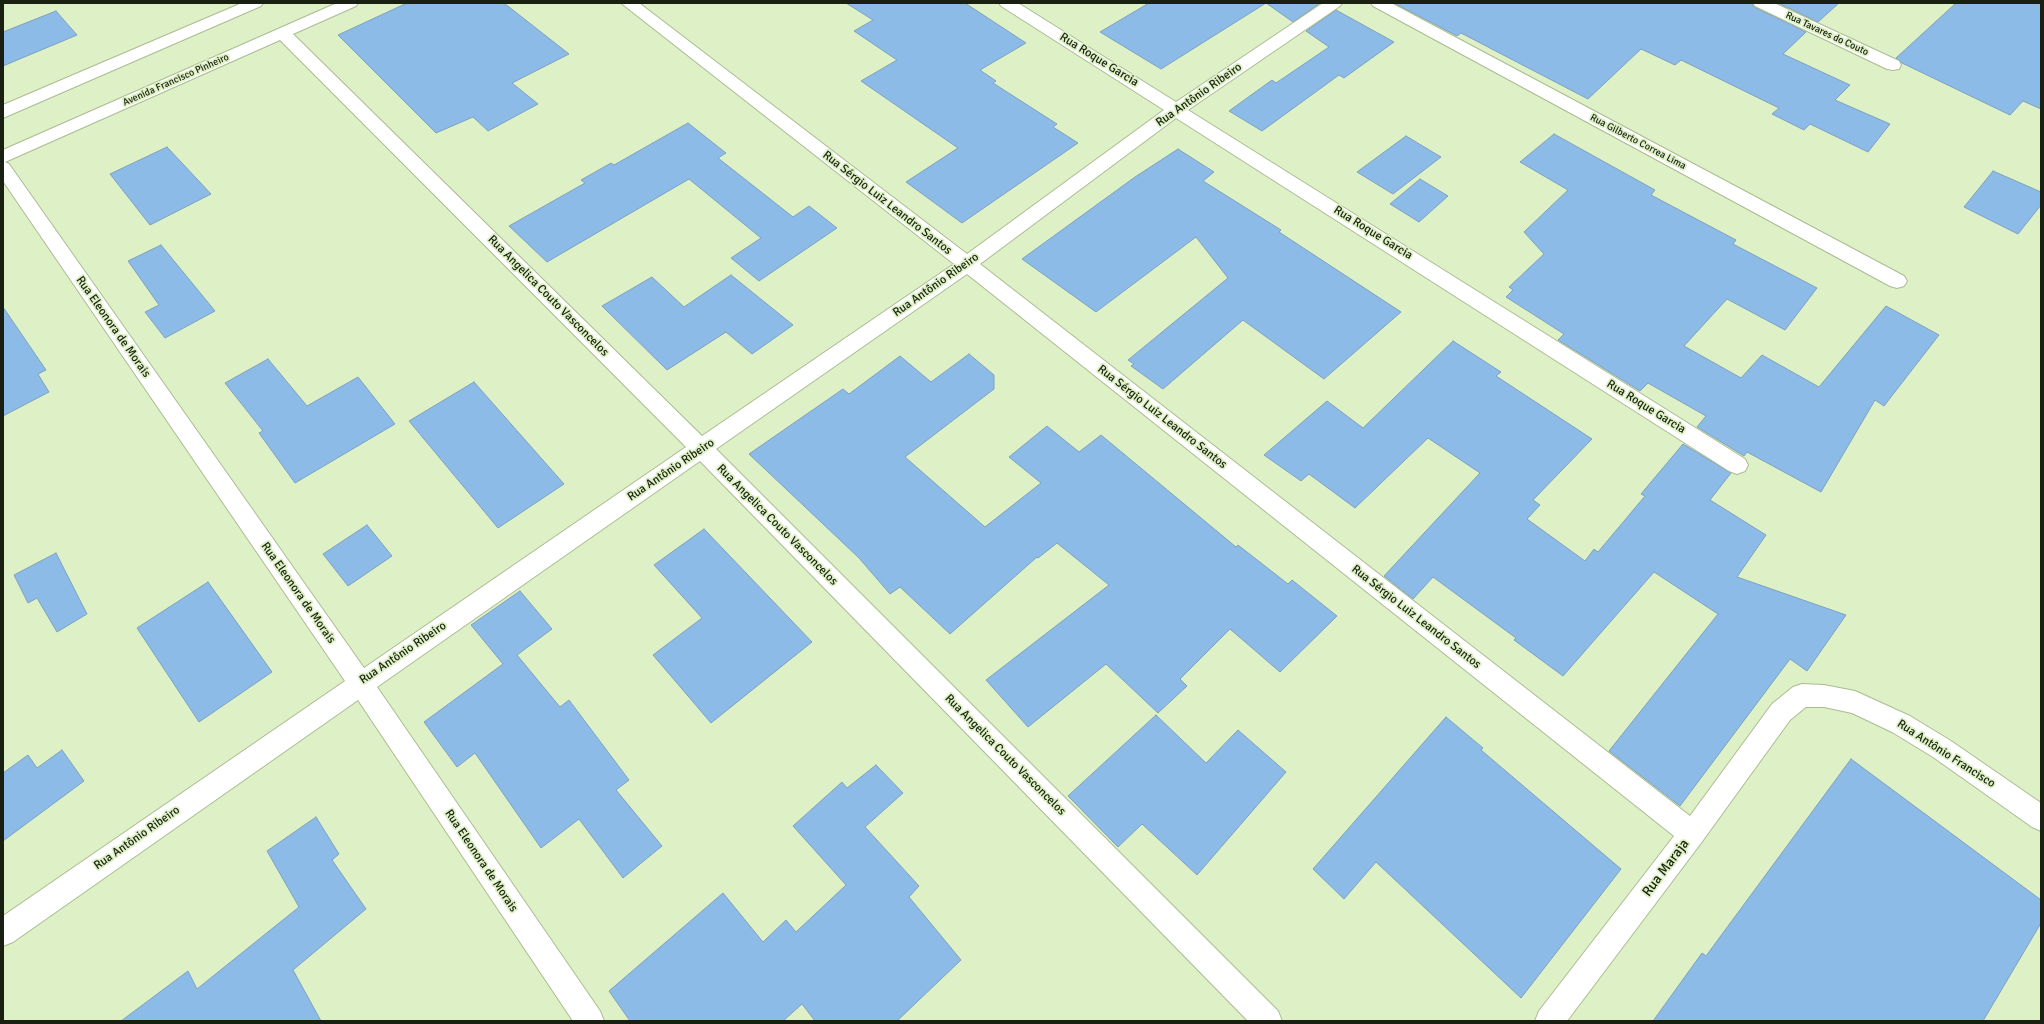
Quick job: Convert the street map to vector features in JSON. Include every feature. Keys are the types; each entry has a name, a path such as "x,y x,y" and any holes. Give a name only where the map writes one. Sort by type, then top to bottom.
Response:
{"street":[{"path":"3,112 254,3"},
{"name":"Avenida Francisco Pinheiro","path":"3,157 350,3"},
{"name":"Rua Sérgio Luiz Leandro Santos","path":"628,3 967,264 1692,834"},
{"name":"Rua Roque Garcia","path":"1008,3 1737,465"},
{"name":"Rua Antônio Ribeiro","path":"3,932 360,683 702,449 967,264 1177,109 1334,3"},
{"name":"Rua Gilberto Correa Lima","path":"1379,3 1897,281"},
{"name":"Rua Tavares do Couto","path":"1760,3 1893,65"},
{"name":"Rua Angelica Couto Vasconcelos","path":"282,33 702,449 1268,1021"},
{"name":"Rua Eleonora de Morais","path":"3,168 360,683 590,1021"},
{"name":"Rua Antônio Francisco","path":"1781,712 1802,695 1824,696 1855,702 1901,724 1942,749 2041,818"},
{"name":"Rua Maraja","path":"1549,1021 1692,834 1781,712"}],"building":[{"path":"407,3 504,3 569,54 512,83 538,104 488,131 473,117 436,133 338,35"},
{"path":"846,3 965,3 1026,43 980,70 996,81 993,83 1057,124 1053,127 1078,143 962,223 906,182 958,148 861,81 897,60 854,31 873,20"},
{"path":"1149,3 1266,3 1161,69 1100,32"},
{"path":"1266,3 1320,3 1293,22"},
{"path":"1394,3 1752,3 1754,7 1806,32 1783,54 1850,85 1835,100 1890,124 1868,152 1810,124 1804,130 1772,114 1779,108 1681,60 1675,65 1641,49 1588,99 1461,33 1457,36"},
{"path":"1778,3 1839,3 1818,22"},
{"path":"1956,3 2041,3 2041,109 2023,101 2010,115 1902,63 1896,58"},
{"path":"1336,10 1394,42 1344,78 1339,75 1262,131 1229,111 1272,80 1276,83 1329,47 1306,31"},
{"path":"56,11 77,35 3,66 3,32"},
{"path":"688,123 726,153 718,158 793,217 809,206 837,228 759,281 731,258 761,238 689,179 547,262 509,226 585,183 581,180 611,163 614,165"},
{"path":"1554,134 1655,190 1651,195 1736,240 1733,244 1817,288 1785,330 1727,299 1684,346 1741,378 1762,355 1819,387 1886,306 1939,335 1884,406 1875,400 1821,492 1747,452 1744,456 1697,427 1706,416 1648,383 1640,391 1558,340 1564,334 1506,297 1513,290 1509,287 1544,254 1524,232 1568,190 1520,162"},
{"path":"1406,136 1441,157 1393,194 1357,172"},
{"path":"167,147 211,194 150,225 110,174"},
{"path":"1178,149 1214,172 1203,181 1281,230 1279,232 1401,312 1324,379 1243,320 1163,389 1131,366 1134,364 1128,360 1228,278 1196,237 1096,312 1022,259 1135,177"},
{"path":"1993,171 2041,192 2041,205 2018,234 1964,207"},
{"path":"1420,179 1448,196 1419,222 1390,204"},
{"path":"161,245 215,311 165,338 145,312 159,305 128,261"},
{"path":"731,275 793,325 752,354 726,332 667,370 602,306 652,277 684,307"},
{"path":"3,307 46,370 38,374 49,392 3,416"},
{"path":"1453,341 1501,372 1496,376 1592,439 1533,500 1540,505 1527,519 1585,561 1594,549 1598,552 1645,496 1641,494 1683,444 1731,473 1710,500 1766,535 1737,577 1846,615 1807,671 1790,659 1680,806 1609,751 1718,614 1654,572 1563,676 1514,640 1516,638 1433,577 1413,599 1384,576 1480,473 1428,438 1355,508 1309,474 1301,481 1264,455 1327,401 1363,428"},
{"path":"969,354 994,375 994,389 905,457 985,527 1041,483 1009,457 1047,426 1079,452 1101,435 1236,547 1238,545 1288,584 1292,580 1337,616 1280,672 1230,629 1180,679 1187,686 1158,713 1106,664 1028,727 986,680 1109,585 1057,543 1038,558 1037,557 950,634 900,587 890,594 859,558 749,454 843,389 849,394 900,356 931,382"},
{"path":"268,359 307,406 358,377 395,424 295,483 259,433 263,431 225,383"},
{"path":"474,382 564,484 498,528 409,421"},
{"path":"367,525 392,556 348,586 323,554"},
{"path":"704,529 812,642 711,723 653,655 702,618 654,565"},
{"path":"56,553 87,614 57,632 37,598 28,603 14,575"},
{"path":"208,582 272,672 199,722 137,628"},
{"path":"520,591 552,629 517,655 560,707 569,700 629,780 616,790 662,846 623,878 579,819 541,848 475,753 457,767 424,722 503,664 471,625"},
{"path":"1156,715 1206,763 1238,730 1286,772 1197,875 1142,824 1118,847 1068,796"},
{"path":"1446,717 1483,748 1481,750 1621,869 1521,998 1376,862 1344,899 1313,869"},
{"path":"62,750 84,781 3,841 3,773 28,755 37,768"},
{"path":"1851,759 2041,900 2041,923 1983,1021 1653,1021 1702,953 1706,956"},
{"path":"876,765 903,793 865,827 919,886 909,897 961,960 897,1021 815,1021 802,1004 783,1021 630,1021 609,991 723,893 763,942 786,920 796,932 846,885 793,826 842,782 847,788"},
{"path":"316,817 339,854 332,860 366,909 293,970 321,1021 121,1021 188,971 197,989 299,907 267,851"}]}
